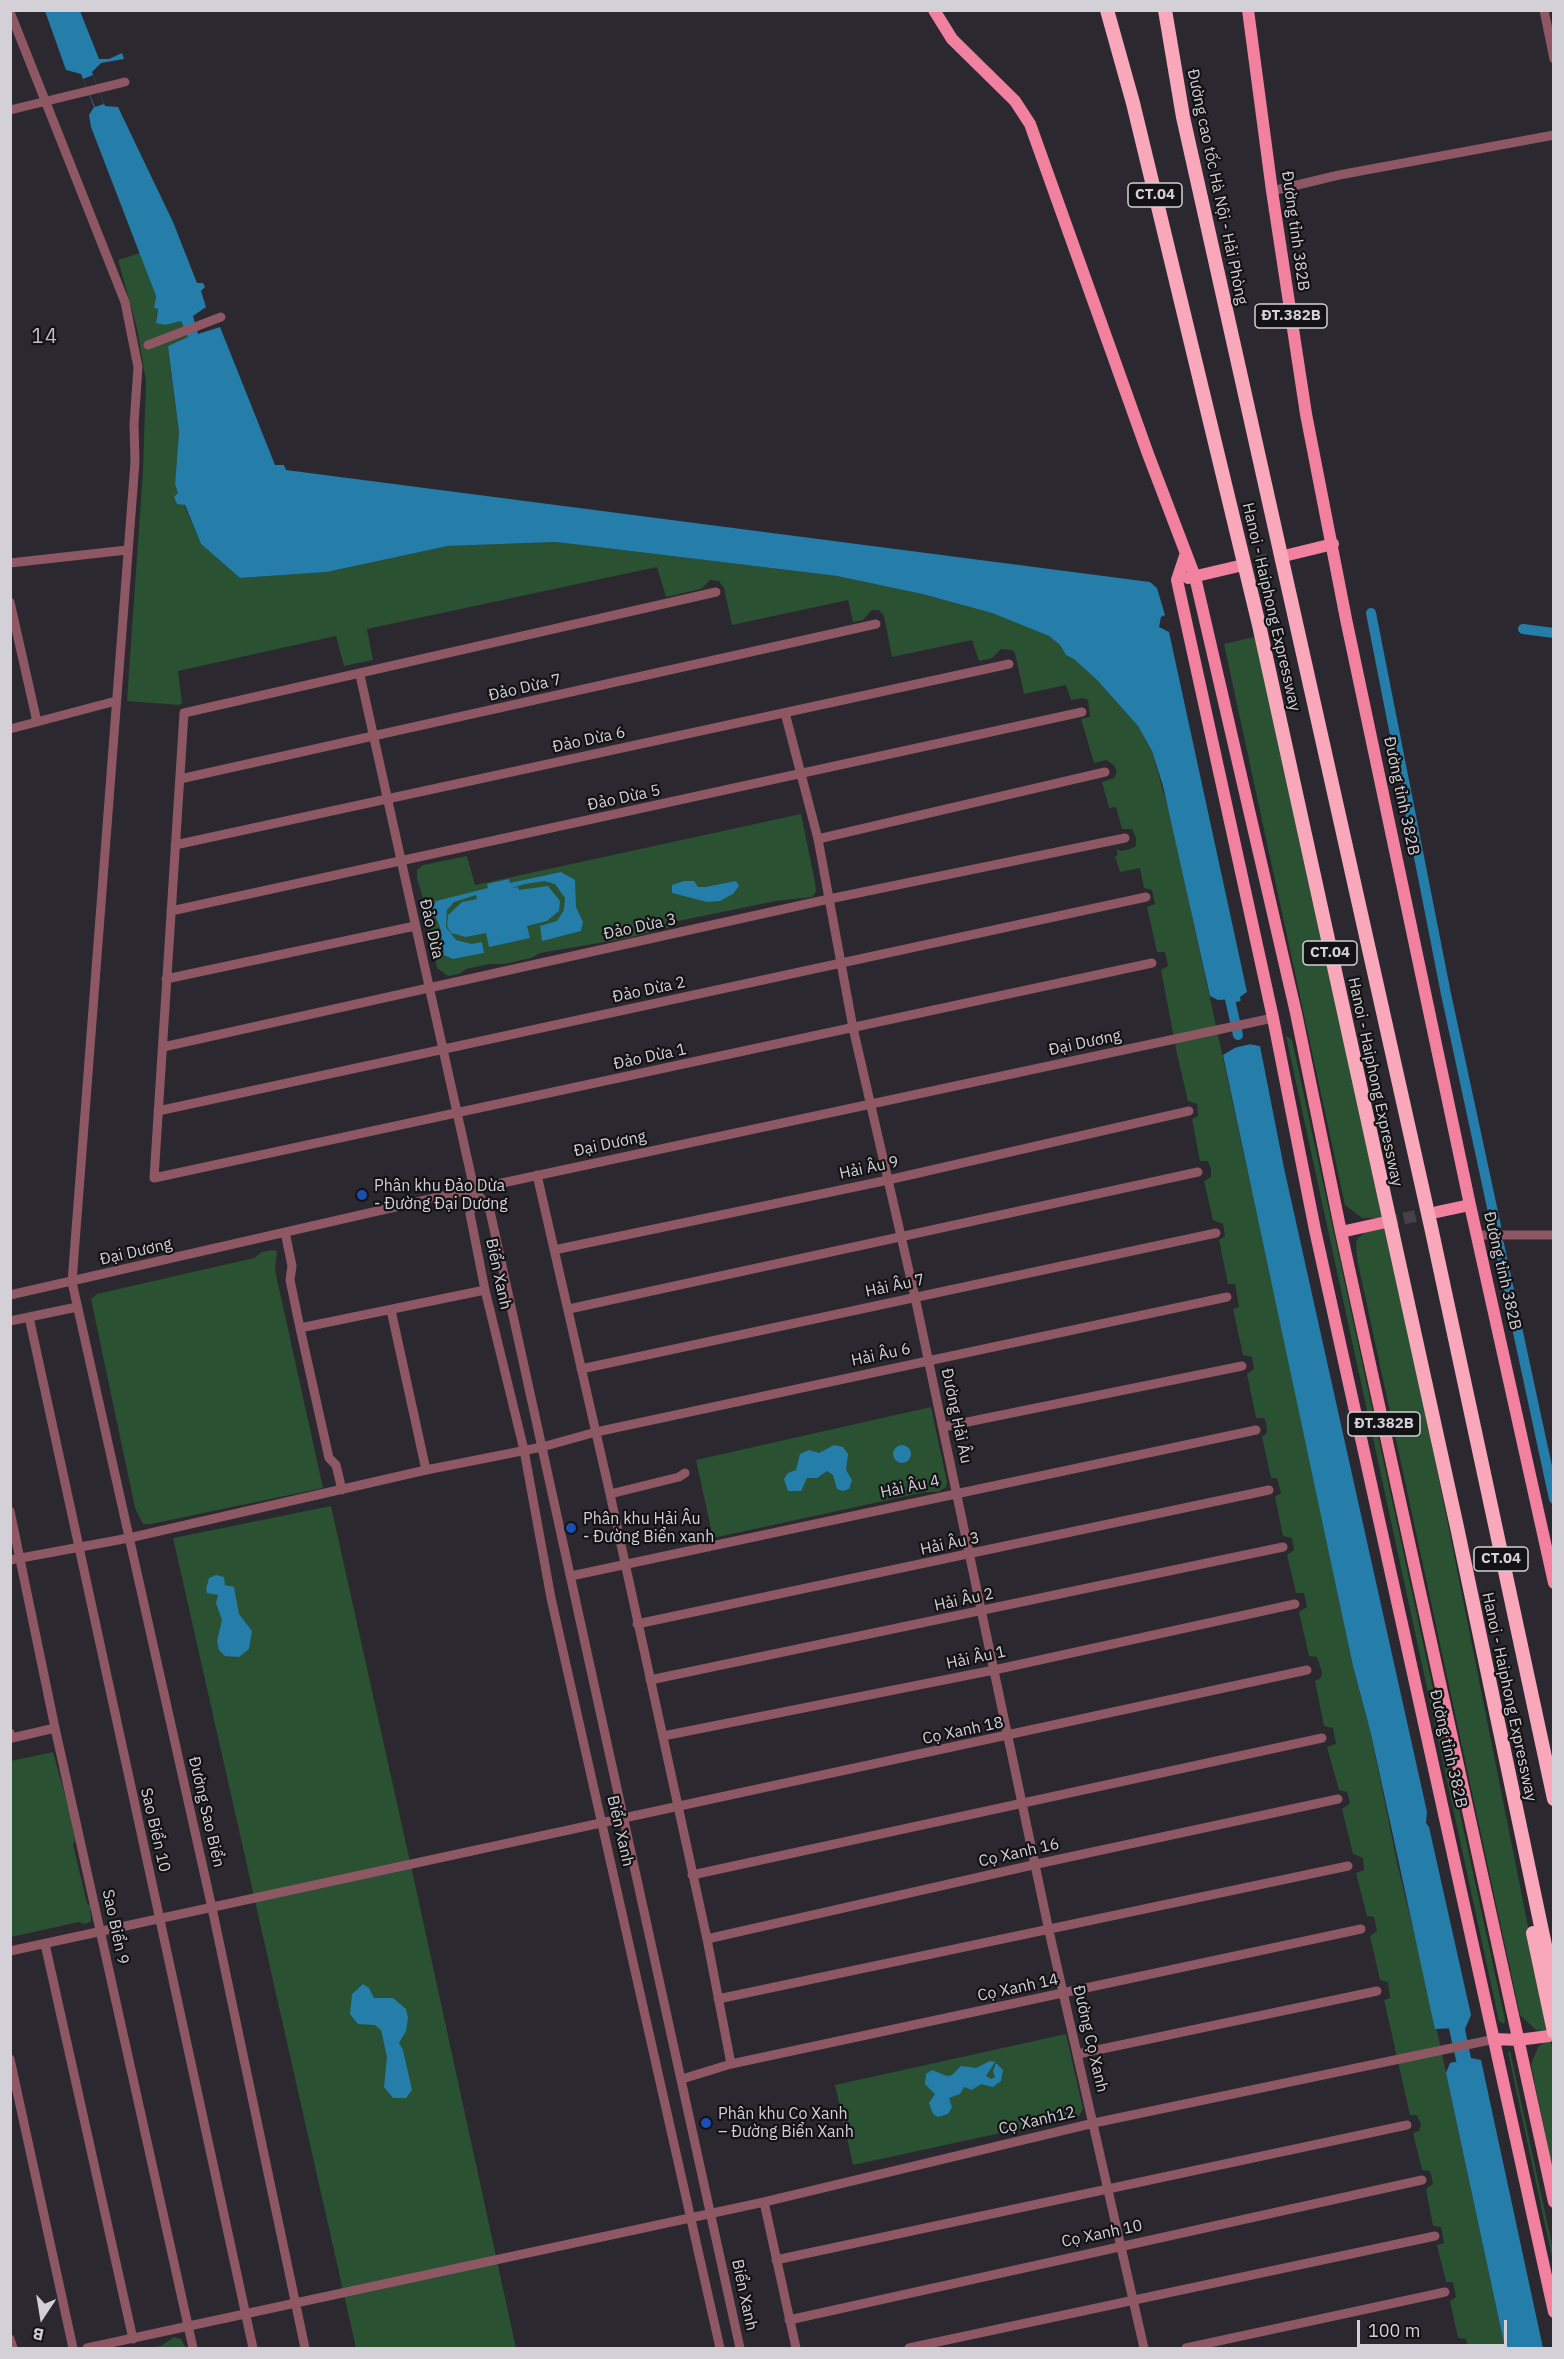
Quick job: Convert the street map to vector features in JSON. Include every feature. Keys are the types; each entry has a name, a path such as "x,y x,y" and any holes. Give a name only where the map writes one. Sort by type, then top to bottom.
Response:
{"highway":[{"name":"Hanoi - Haiphong Expressway","path":"1107,10 1133,103 1259,625 1457,1527 1554,1988"},
{"name":"Hanoi - Haiphong Expressway","path":"1165,10 1183,117 1554,1799"},
{"path":"1449,1319 1554,1769"},
{"path":"1457,1527 1552,2034"}],"main road":[{"name":"Đường tỉnh 382B","path":"934,10 952,39 1015,101 1030,124 1148,454 1195,577 1296,1013 1341,1232 1554,2202"},
{"name":"Đường tỉnh 382B","path":"1248,10 1272,191 1306,414 1346,619 1470,1204 1479,1235 1554,1583"},
{"path":"1288,555 1333,544"},
{"path":"1186,553 1177,580 1239,566"},
{"name":"Đường tỉnh 382B","path":"1177,580 1273,1018 1315,1230 1554,2312"},
{"path":"1273,1018 1296,1013"},
{"path":"1437,1212 1470,1204"},
{"path":"1341,1232 1386,1222"},
{"path":"1495,2039 1518,2040 1552,2034"}],"street":[{"path":"1544,10 1554,59"},
{"name":"Đường Sao Biển","path":"10,12 125,302 138,368 134,424 135,462 72,1282 212,1908 305,2349"},
{"path":"10,110 126,82"},
{"path":"1272,191 1554,135"},
{"path":"148,345 221,317"},
{"path":"10,563 127,550"},
{"path":"158,1111 184,713 360,675 716,592"},
{"path":"10,602 38,722"},
{"name":"Đảo Dừa 7","path":"180,779 876,624"},
{"name":"Đảo Dừa 6","path":"176,845 1009,664"},
{"name":"Đảo Dừa","path":"360,675 474,1189"},
{"path":"10,729 116,701"},
{"name":"Đảo Dừa 5","path":"171,910 1082,712"},
{"name":"Đường Hải Âu","path":"785,713 818,839 853,1028 915,1297 1007,1737"},
{"path":"818,839 1105,772"},
{"name":"Đảo Dừa 3","path":"163,1047 829,899 1125,838"},
{"name":"Đảo Dừa 2","path":"158,1111 842,965 1146,897"},
{"path":"166,979 415,926"},
{"name":"Đảo Dừa 1","path":"158,1111 154,1178 457,1115 1152,963"},
{"name":"Đại Dương","path":"10,1295 537,1175 1273,1018"},
{"name":"Hải Âu 9","path":"554,1250 888,1180 1189,1111"},
{"path":"569,1309 1198,1172"},
{"path":"537,1175 569,1309 663,1736 707,1939 731,2064"},
{"name":"Biển Xanh","path":"474,1189 470,1214 485,1290 524,1450 551,1598 693,2218 720,2349"},
{"name":"Biển Xanh","path":"474,1189 490,1211 712,2213 740,2349"},
{"path":"285,1232 292,1266 290,1280 300,1328 329,1458 336,1465 342,1490"},
{"name":"Hải Âu 7","path":"581,1369 1216,1233"},
{"path":"1479,1235 1554,1236"},
{"path":"300,1328 485,1290"},
{"name":"Hải Âu 6","path":"542,1447 596,1432 1227,1297"},
{"path":"10,1321 77,1307"},
{"path":"391,1310 426,1470"},
{"name":"Sao Biển 10","path":"29,1317 77,1549 253,2349"},
{"path":"943,1427 1242,1366"},
{"name":"Hải Âu 4","path":"571,1576 1256,1430"},
{"path":"10,1560 129,1538 426,1470 542,1447"},
{"path":"610,1494 679,1478 685,1473"},
{"name":"Hải Âu 3","path":"637,1624 1269,1490"},
{"name":"Sao Biển 9","path":"10,1511 55,1728 193,2349"},
{"name":"Hải Âu 2","path":"650,1680 1283,1547"},
{"name":"Hải Âu 1","path":"663,1736 994,1670 1295,1604"},
{"name":"Cọ Xanh 18","path":"10,1952 1307,1670"},
{"path":"10,1733 12,1738 55,1728"},
{"name":"Đường Cọ Xanh","path":"1007,1737 1024,1802 1049,1931 1065,1993 1144,2349"},
{"path":"692,1875 1322,1738"},
{"name":"Cọ Xanh 16","path":"707,1939 1338,1799"},
{"path":"718,1999 1049,1931 1348,1866"},
{"name":"Cọ Xanh 14","path":"682,2079 731,2064 1361,1929"},
{"path":"45,1944 133,2339"},
{"path":"1078,2054 1377,1991"},
{"name":"Cọ Xanh12","path":"712,2213 1094,2123 1495,2039"},
{"path":"10,2059 73,2349"},
{"path":"776,2260 1407,2125"},
{"name":"Cọ Xanh 10","path":"789,2320 1121,2244 1422,2180"},
{"path":"764,2202 796,2349"},
{"path":"87,2349 712,2213"},
{"path":"909,2349 1435,2236"},
{"path":"1186,2349 1445,2292"},
{"path":"10,2339 12,2349"}],"green space":[{"path":"140,253 156,296 154,308 158,309 156,317 166,325 181,321 188,337 168,346 179,432 175,484 201,544 240,578 327,572 448,546 556,542 837,576 922,594 992,613 1049,636 1060,645 1066,655 1074,658 1097,680 1138,726 1152,751 1171,819 1339,1591 1353,1666 1371,1734 1397,1862 1433,2012 1505,2348 1468,2348 1466,2339 1458,2338 1450,2301 1456,2297 1453,2282 1446,2282 1437,2245 1444,2243 1441,2227 1433,2226 1426,2189 1433,2184 1430,2171 1422,2170 1413,2133 1419,2131 1421,2125 1417,2115 1410,2115 1384,2000 1390,1998 1388,1982 1380,1980 1370,1936 1377,1931 1374,1917 1367,1916 1356,1873 1364,1870 1363,1858 1353,1854 1342,1809 1350,1803 1347,1792 1339,1790 1327,1747 1336,1744 1333,1728 1324,1726 1315,1681 1321,1678 1322,1672 1317,1657 1309,1656 1299,1612 1307,1607 1304,1593 1296,1593 1287,1555 1294,1550 1292,1538 1283,1536 1275,1497 1281,1493 1277,1478 1271,1478 1262,1437 1267,1433 1266,1422 1264,1418 1256,1418 1247,1374 1254,1369 1252,1357 1243,1355 1233,1309 1239,1307 1235,1284 1228,1284 1219,1240 1225,1236 1223,1224 1213,1220 1204,1181 1211,1177 1211,1169 1208,1161 1200,1161 1192,1119 1198,1116 1197,1104 1188,1101 1177,1054 1161,970 1168,966 1165,952 1157,952 1147,907 1155,904 1152,890 1144,888 1140,868 1120,872 1115,856 1118,855 1116,849 1121,851 1136,846 1136,838 1132,829 1122,829 1116,807 1109,808 1102,782 1114,778 1117,772 1114,765 1106,760 1094,763 1081,719 1090,717 1088,700 1083,698 1071,700 1066,685 1024,694 1015,653 1012,650 1001,649 992,658 979,661 972,640 892,657 884,616 879,610 872,610 863,620 853,622 848,600 732,625 724,588 719,581 710,580 701,589 666,597 657,567 367,629 373,660 344,666 336,636 178,671 182,703 179,705 127,701 143,470 146,381 137,328 118,260"},
{"path":"1258,636 1385,1218 1362,1218 1345,1205 1224,644"},
{"path":"801,814 815,882 816,892 812,897 776,901 678,921 672,927 628,938 540,953 531,958 504,964 489,964 466,969 459,974 448,976 437,968 425,904 417,879 417,870 423,865 467,856 475,885"},
{"path":"1286,1036 1292,1040 1505,2020 1504,2024 1499,2021"},
{"path":"1387,1226 1549,2032 1536,2030 1520,2015 1357,1259 1356,1241 1359,1237 1366,1232"},
{"path":"277,1251 275,1270 323,1488 143,1524 135,1508 91,1299 97,1294 254,1258 262,1252"},
{"path":"931,1407 947,1482 946,1487 938,1492 925,1492 713,1538 696,1460"},
{"path":"331,1506 516,2348 356,2348 173,1538"},
{"path":"53,1752 69,1809 75,1840 73,1845 87,1903 90,1906 91,1921 11,1937 11,1761"},
{"path":"1066,2034 1083,2109 1079,2116 853,2165 835,2085"},
{"path":"1550,2038 1554,2055 1553,2171 1531,2065 1538,2047"},
{"path":"1510,2051 1553,2249 1553,2262 1508,2052"},
{"path":"174,2337 181,2339 186,2348 148,2348 161,2346"}],"water":[{"path":"45,11 80,11 99,59 109,59 122,53 124,59 101,63 92,72 93,75 105,106 118,107 173,222 197,283 203,283 205,287 201,291 206,307 193,316 198,334 220,327 275,465 284,465 286,470 1150,582 1157,588 1165,615 1161,617 1159,627 1169,632 1247,992 1240,997 1249,1044 1260,1046 1284,1168 1427,1812 1426,1823 1429,1827 1471,2015 1465,2029 1471,2058 1481,2060 1543,2348 1505,2348 1446,2073 1450,2063 1463,2060 1457,2028 1435,2029 1434,2025 1371,1734 1353,1666 1223,1055 1238,1046 1232,999 1218,1000 1210,996 1163,786 1152,751 1138,726 1097,680 1074,659 1066,655 1060,645 1049,636 992,613 922,594 837,576 556,542 448,546 327,572 240,578 201,544 185,505 177,504 174,497 178,493 175,484 179,432 168,346 188,337 181,321 166,325 156,323 158,309 154,308 156,296 91,127 89,115 94,107 81,74 66,70"},
{"path":"561,872 575,880 576,907 583,922 581,931 542,941 540,926 557,921 564,910 565,898 555,884 544,881 525,884 511,888 518,887 519,890 548,886 560,901 559,911 547,921 527,926 530,938 489,947 486,933 466,937 451,933 447,926 448,915 462,902 477,899 476,895 454,902 447,910 446,927 456,940 472,944 482,942 484,953 453,959 444,955 440,927 432,908 436,901 488,888 487,884 509,879 510,883"},
{"path":"694,881 698,887 705,887 736,881 739,886 733,894 720,901 707,902 672,893 672,885"},
{"path":"834,1445 843,1447 848,1454 846,1470 852,1480 849,1489 843,1491 837,1489 833,1475 827,1471 817,1478 807,1478 801,1491 788,1491 784,1479 788,1473 796,1470 800,1454 809,1450 819,1453"},
{"path":"902,1445 908,1448 911,1454 908,1460 902,1463 896,1460 893,1454 896,1448"},
{"path":"216,1575 224,1577 225,1585 234,1587 239,1614 252,1631 249,1649 239,1657 225,1656 219,1650 217,1641 222,1620 216,1603 218,1595 207,1593 206,1589 209,1578"},
{"path":"363,1984 369,1988 374,1998 393,1998 406,2009 408,2018 406,2031 399,2043 403,2050 412,2090 406,2098 393,2098 384,2087 387,2057 381,2030 375,2025 358,2024 350,2014 352,1994"},
{"path":"990,2061 995,2062 986,2076 991,2079 995,2077 993,2071 996,2063 1003,2070 1001,2081 993,2087 981,2084 972,2090 964,2087 960,2094 949,2098 952,2107 948,2114 938,2117 933,2114 929,2103 935,2094 925,2084 926,2074 932,2070 947,2076 952,2075 961,2066 976,2068"}],"pier":[{"path":"93,75 104,104 95,107 83,79"},
{"path":"1244,1000 1251,1041 1260,1042 1260,1046 1251,1044 1225,1050 1235,1045 1229,1004"}],"waterway":[{"path":"1371,613 1446,994 1496,1226"},
{"path":"1523,629 1554,633"},
{"path":"1227,986 1238,1035"},
{"path":"1499,1244 1554,1499"},
{"path":"1451,2015 1464,2073"}],"tunnel":[{"path":"1239,566 1288,555"},
{"path":"1386,1222 1436,1212"}],"place":[{"name":"Phân khu Đảo Dừa - Đường Đại Dương","path":"362,1195"},
{"name":"Phân khu Hải Âu - Đường Biển xanh","path":"571,1528"},
{"name":"Phân khu Cọ Xanh – Đường Biển Xanh","path":"706,2123"}],"district":[{"name":"14","path":"45,337"}]}
